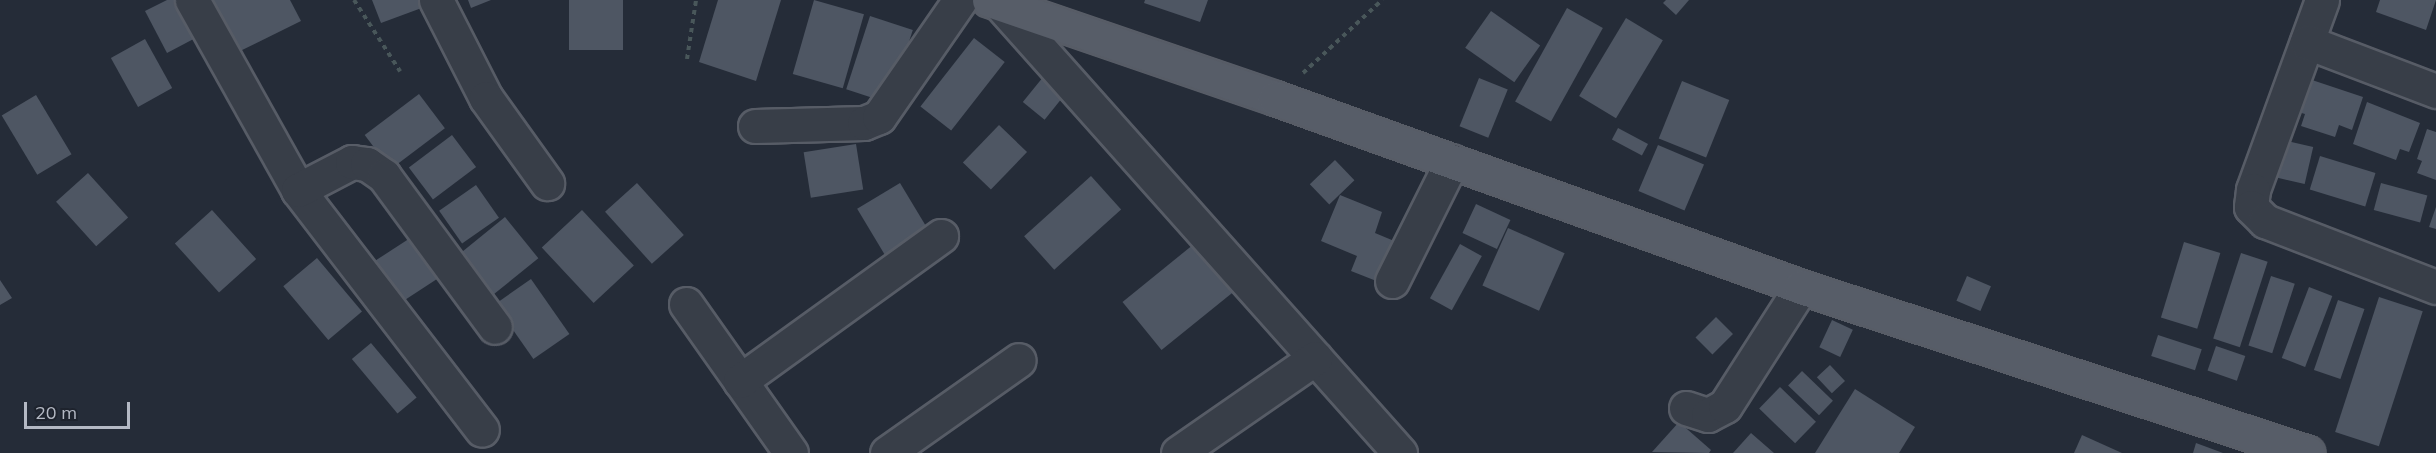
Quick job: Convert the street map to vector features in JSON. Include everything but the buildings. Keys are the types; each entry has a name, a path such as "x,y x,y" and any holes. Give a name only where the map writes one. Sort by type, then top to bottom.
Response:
{"main road":[{"path":"994,2 1275,98 1801,287 2308,453"}],"street":[{"path":"192,0 298,190 482,430"},
{"path":"436,0 486,98 547,183"},
{"path":"755,126 864,123 879,117 960,0"},
{"path":"2322,0 2253,190 2251,207 2265,221 2436,287"},
{"path":"994,2 1400,453"},
{"path":"2307,42 2436,91"},
{"path":"1392,281 1452,161"},
{"path":"298,190 352,162 367,164 384,176 495,327"},
{"path":"740,381 941,237"},
{"path":"1686,408 1708,415 1725,406 1801,287"},
{"path":"686,304 791,453"},
{"path":"1178,453 1315,358"},
{"path":"887,453 1019,360"}],"path":[{"path":"354,0 400,71"},
{"path":"687,59 696,0"},
{"path":"1275,98 1382,0"}]}
